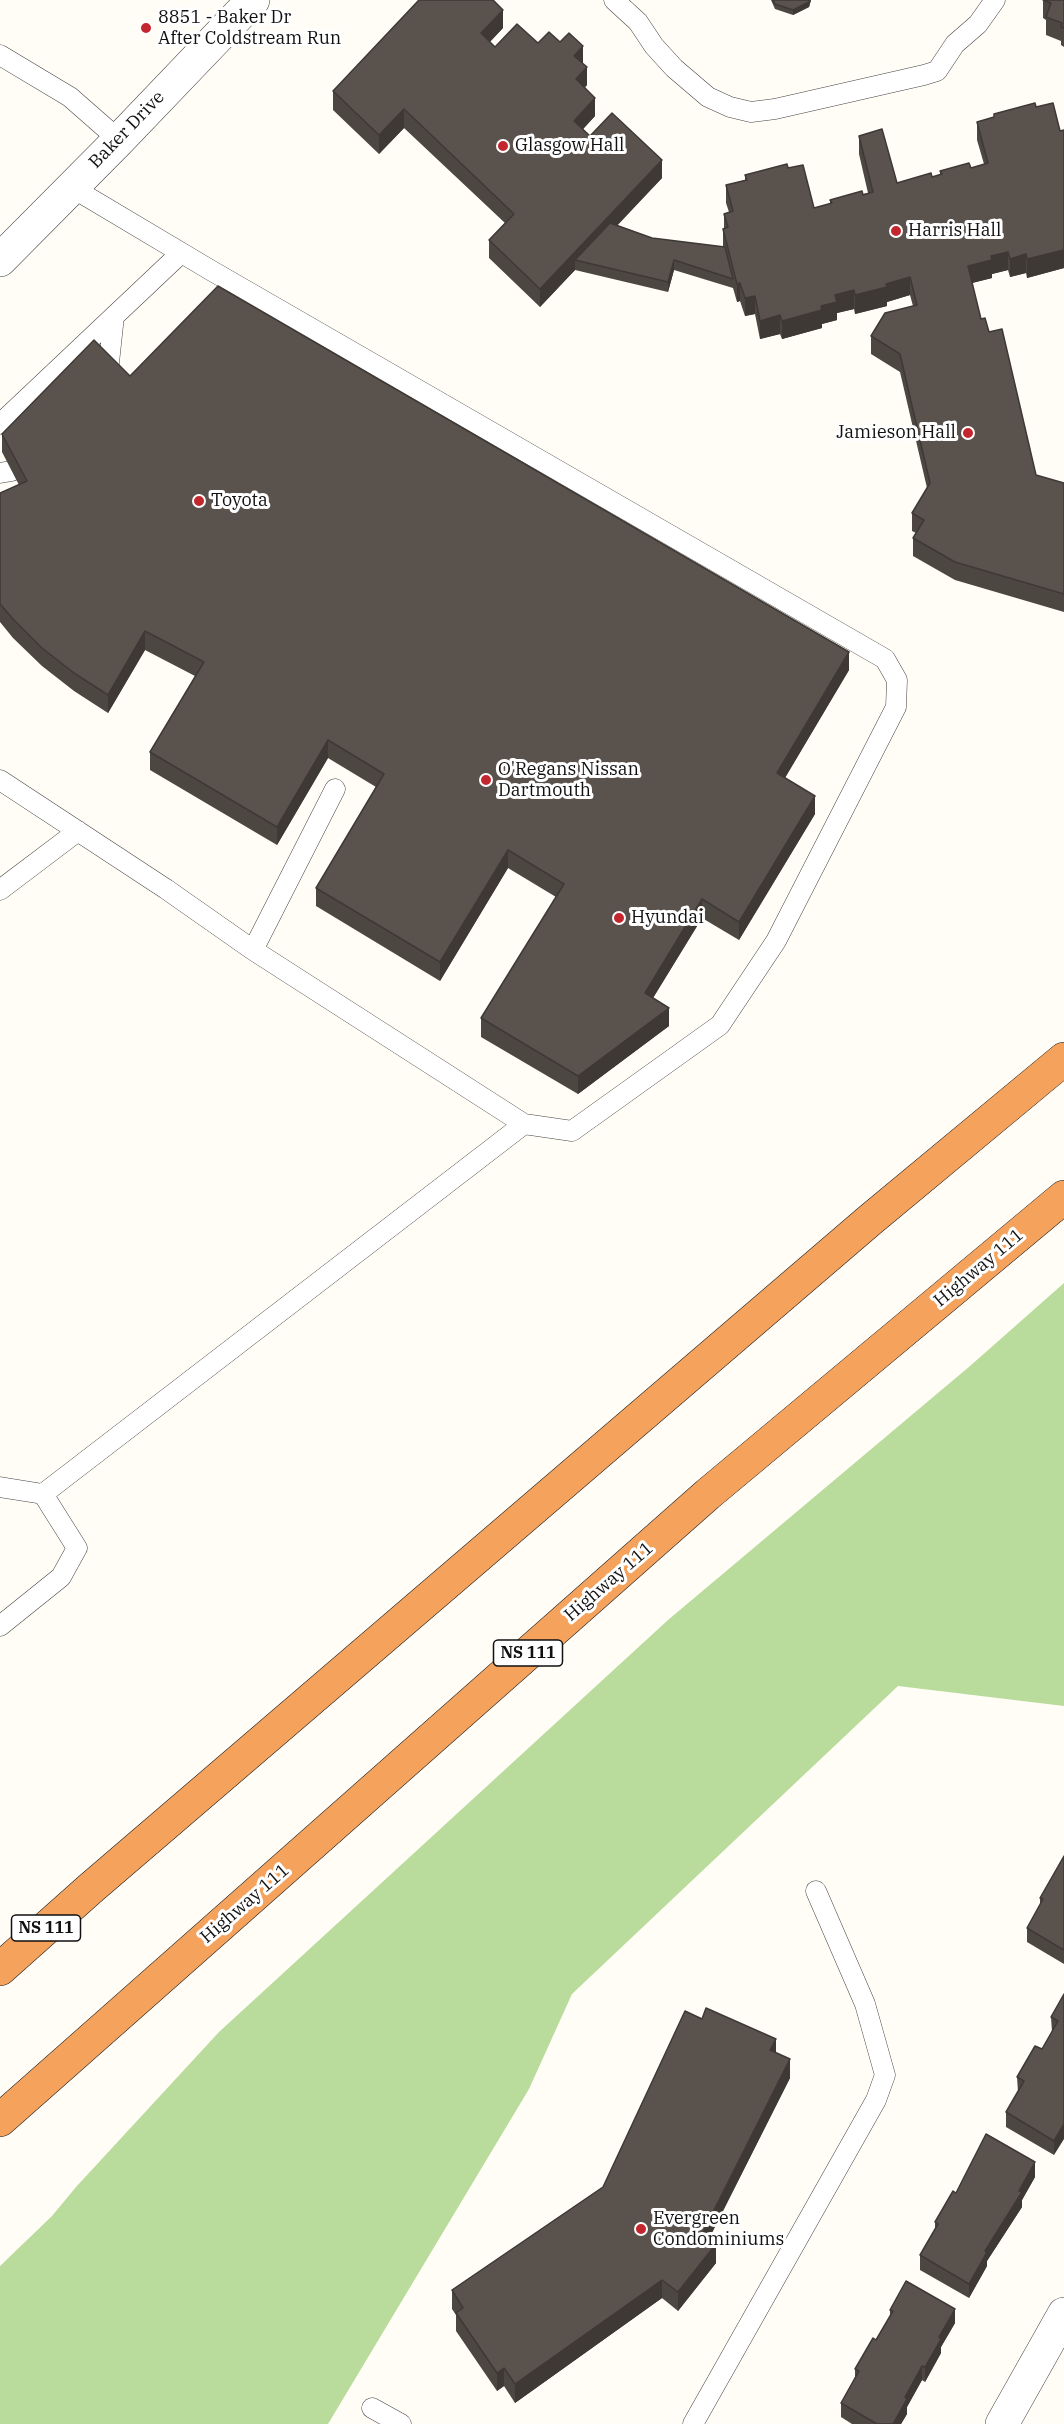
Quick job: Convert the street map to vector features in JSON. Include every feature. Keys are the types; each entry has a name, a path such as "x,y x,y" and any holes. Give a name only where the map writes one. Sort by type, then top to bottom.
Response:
{"highway":[{"name":"NS 111","path":"0,1969 91,1888 870,1220 1064,1059"},
{"name":"Highway 111","path":"0,2120 708,1494 1064,1197"},
{"path":"0,1955 91,1888"}],"street":[{"name":"Baker Drive","path":"0,260 253,0"},
{"path":"1002,2424 1064,2314"}],"lane":[{"path":"614,0 638,22 654,46 674,68 708,97 730,107 751,112 775,109 937,71 955,44 978,24 995,0"},
{"path":"0,55 70,97 119,140"},
{"path":"0,780 253,950 524,1124 572,1131 720,1025 776,941 896,707 897,680 885,659 181,253 71,187"},
{"path":"0,424 181,253"},
{"path":"108,372 114,316"},
{"path":"253,950 335,789"},
{"path":"0,890 78,831"},
{"path":"0,1487 43,1494 524,1124"},
{"path":"0,1626 61,1577 77,1548 43,1494"},
{"path":"693,2424 876,2100 885,2075 865,2004 816,1891"},
{"path":"372,2408 401,2424"}],"green space":[{"path":"1064,1283 1064,1706 898,1686 572,1994 529,2089 328,2424 0,2424 0,2266 52,2216 219,2032 668,1620 970,1366"}],"building":[{"name":"Glasgow Hall","path":"419,0 493,0 503,10 481,33 495,47 517,24 538,43 549,32 560,42 569,33 583,46 574,56 587,67 576,79 595,98 574,121 590,136 612,113 662,160 540,289 489,240 514,214 404,109 379,135 333,91"},
{"path":"773,0 810,0 793,10 775,4"},
{"path":"1043,0 1064,0 1064,28 1061,27 1062,23 1046,17 1051,3"},
{"path":"1035,103 1036,107 1053,103 1060,131 1064,130 1064,250 1027,259 1026,254 1010,259 1008,252 991,256 992,260 968,266 981,319 985,318 989,332 1002,329 1036,475 1064,483 1064,594 955,562 913,538 924,520 912,513 930,483 900,354 871,336 885,313 917,305 910,277 886,284 887,287 855,295 854,290 835,295 837,302 821,306 822,310 782,321 780,315 760,321 755,296 745,298 740,283 737,284 723,229 728,227 724,214 733,211 726,185 747,180 745,175 787,164 788,168 803,165 814,208 832,203 830,200 862,191 863,195 873,192 859,136 882,129 897,183 931,173 932,177 942,174 940,171 969,163 971,168 988,163 977,122 994,117 994,114"},
{"path":"610,223 652,238 725,247 733,279 674,260 668,282 575,260"},
{"path":"218,286 849,652 777,773 815,796 739,922 702,899 645,993 669,1008 578,1076 481,1018 564,884 508,850 440,962 316,888 384,774 328,740 277,827 150,752 204,662 145,631 108,695 74,673 42,648 0,604 0,493 27,481 2,434 94,340 130,376"},
{"path":"1064,1856 1064,1950 1027,1928 1043,1899 1040,1898"},
{"path":"1064,1994 1064,2124 1054,2141 1006,2112 1024,2081 1017,2077 1035,2046 1042,2049 1058,2021 1051,2017"},
{"name":"Evergreen Condominiums","path":"706,2008 776,2039 770,2050 790,2059 702,2234 716,2244 678,2292 662,2280 515,2384 504,2368 497,2373 456,2313 463,2308 452,2290 603,2187 685,2011 702,2019"},
{"path":"986,2134 1035,2162 1019,2191 1022,2192 985,2251 987,2252 969,2284 920,2255 938,2224 935,2222 953,2191 956,2193"},
{"path":"906,2281 955,2309 939,2337 941,2339 925,2367 922,2366 905,2397 907,2399 893,2424 877,2424 841,2403 859,2371 855,2369 873,2338 876,2340 893,2311 890,2310"}],"place":[{"name":"8851 - Baker Dr After Coldstream Run","path":"146,28"},
{"name":"Glasgow Hall","path":"503,146"},
{"name":"Harris Hall","path":"896,231"},
{"name":"Jamieson Hall","path":"968,433"},
{"name":"Toyota","path":"199,501"},
{"name":"O'Regans Nissan Dartmouth","path":"486,780"},
{"name":"Hyundai","path":"619,918"},
{"name":"Evergreen Condominiums","path":"641,2229"}]}
